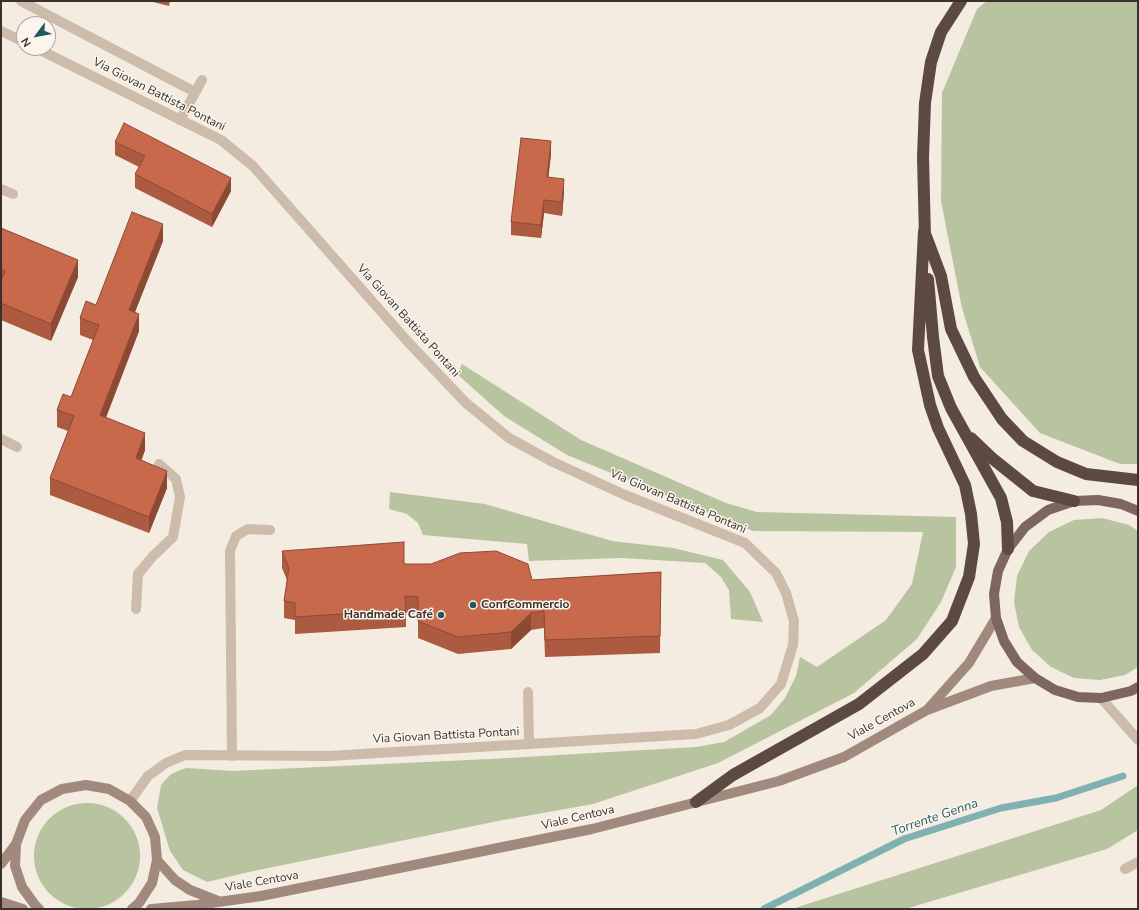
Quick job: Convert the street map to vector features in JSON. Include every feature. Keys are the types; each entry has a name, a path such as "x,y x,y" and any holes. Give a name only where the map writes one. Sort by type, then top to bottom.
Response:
{"highway":[{"path":"696,802 733,775 859,704 923,654 952,621 969,577 974,544 972,514 964,486 938,428 930,405 918,350 924,231 923,157 925,103 931,62 941,32 961,1"},
{"path":"924,231 933,337 938,376 951,408 1001,498 1007,522 1008,549"},
{"path":"924,231 942,276 951,329 974,377 1002,419 1022,441 1057,462 1086,474 1138,480"},
{"path":"963,430 993,459 1033,491 1074,501"}],"main road":[{"path":"1138,511 1121,504 1098,500 1074,501 1048,510 1025,527 1008,549 998,570 994,594 996,618 1004,641 1017,662 1034,678 1055,690 1078,697 1101,698 1131,691 1138,687"},
{"path":"927,710 969,663 996,618"},
{"path":"927,710 991,686 1034,678"},
{"name":"Viale Centova","path":"151,909 261,896 592,829 779,781 844,756 927,710"},
{"path":"39,909 22,887 15,866 16,844 24,820 41,800 62,789 86,785 109,789 130,801 146,817 155,838 157,860 152,883 139,903 132,909"},
{"path":"1,864 16,844"},
{"name":"Viale Centova","path":"157,860 175,880 190,890 220,902"},
{"path":"1,902 23,909"}],"street":[{"path":"21,1 195,92"},
{"path":"1,31 16,38"},
{"name":"Via Giovan Battista Pontani","path":"52,56 221,140 253,166 408,342 460,398 509,438 553,462 610,488 745,543 776,574 786,593 794,621 793,645 781,684 760,708 729,725 696,734 328,756 185,755 166,764 148,776 130,801"},
{"path":"180,120 202,80"},
{"path":"1,189 13,194"},
{"path":"1,439 17,447"},
{"path":"136,609 138,574 153,556 173,538 180,497 176,479 158,464"},
{"path":"232,756 230,552 236,536 248,529 270,530"},
{"path":"528,692 530,744"},
{"path":"1101,698 1138,740"},
{"path":"1125,870 1138,862"}],"green space":[{"path":"987,1 1138,1 1138,464 1120,464 1040,433 980,367 962,308 941,201 942,93 977,9"},
{"path":"462,364 581,440 726,503 757,512 956,517 956,567 941,602 917,639 854,693 718,763 593,804 498,821 207,882 183,870 170,851 157,808 161,785 171,774 186,768 233,771 490,759 696,747 724,742 771,715 785,698 796,676 800,657 817,667 886,620 912,584 923,532 753,531 567,455 504,416 457,374"},
{"path":"390,492 485,504 612,541 673,548 723,560 750,592 763,622 731,619 729,590 721,577 705,563 622,558 529,561 527,544 423,535 418,523 407,514 389,509"},
{"path":"1102,518 1129,525 1138,531 1138,667 1125,675 1100,680 1074,678 1051,667 1032,650 1019,627 1014,602 1017,576 1029,551 1049,532 1074,520"},
{"path":"1138,785 1138,830 1107,849 905,909 793,909 1101,810"},
{"path":"87,803 107,807 124,819 136,836 140,856 136,876 124,893 107,905 87,909 67,905 50,893 38,876 34,856 38,836 50,819 67,807"}],"building":[{"path":"124,123 231,178 212,214 135,174 145,156 115,142"},
{"path":"521,138 551,141 547,177 564,179 562,202 544,200 541,225 511,222"},
{"path":"132,212 163,224 129,310 139,314 100,415 145,433 136,458 167,471 149,517 50,478 74,416 57,410 63,394 71,397 99,325 80,318 86,301 96,305"},
{"path":"1,228 78,260 51,324 1,303 1,281 5,271 1,269"},
{"name":"ConfCommercio","path":"404,542 404,564 431,564 460,553 496,551 528,564 532,580 661,572 660,636 545,640 544,611 531,613 511,632 458,637 418,621 418,597 405,596 406,610 295,617 295,603 284,601 289,568 282,551"}],"waterway":[{"name":"Torrente Genna","path":"764,909 904,839 1001,808 1056,798 1123,776"}],"place":[{"name":"ConfCommercio","path":"473,605"},
{"name":"Handmade Café","path":"441,615"}]}
